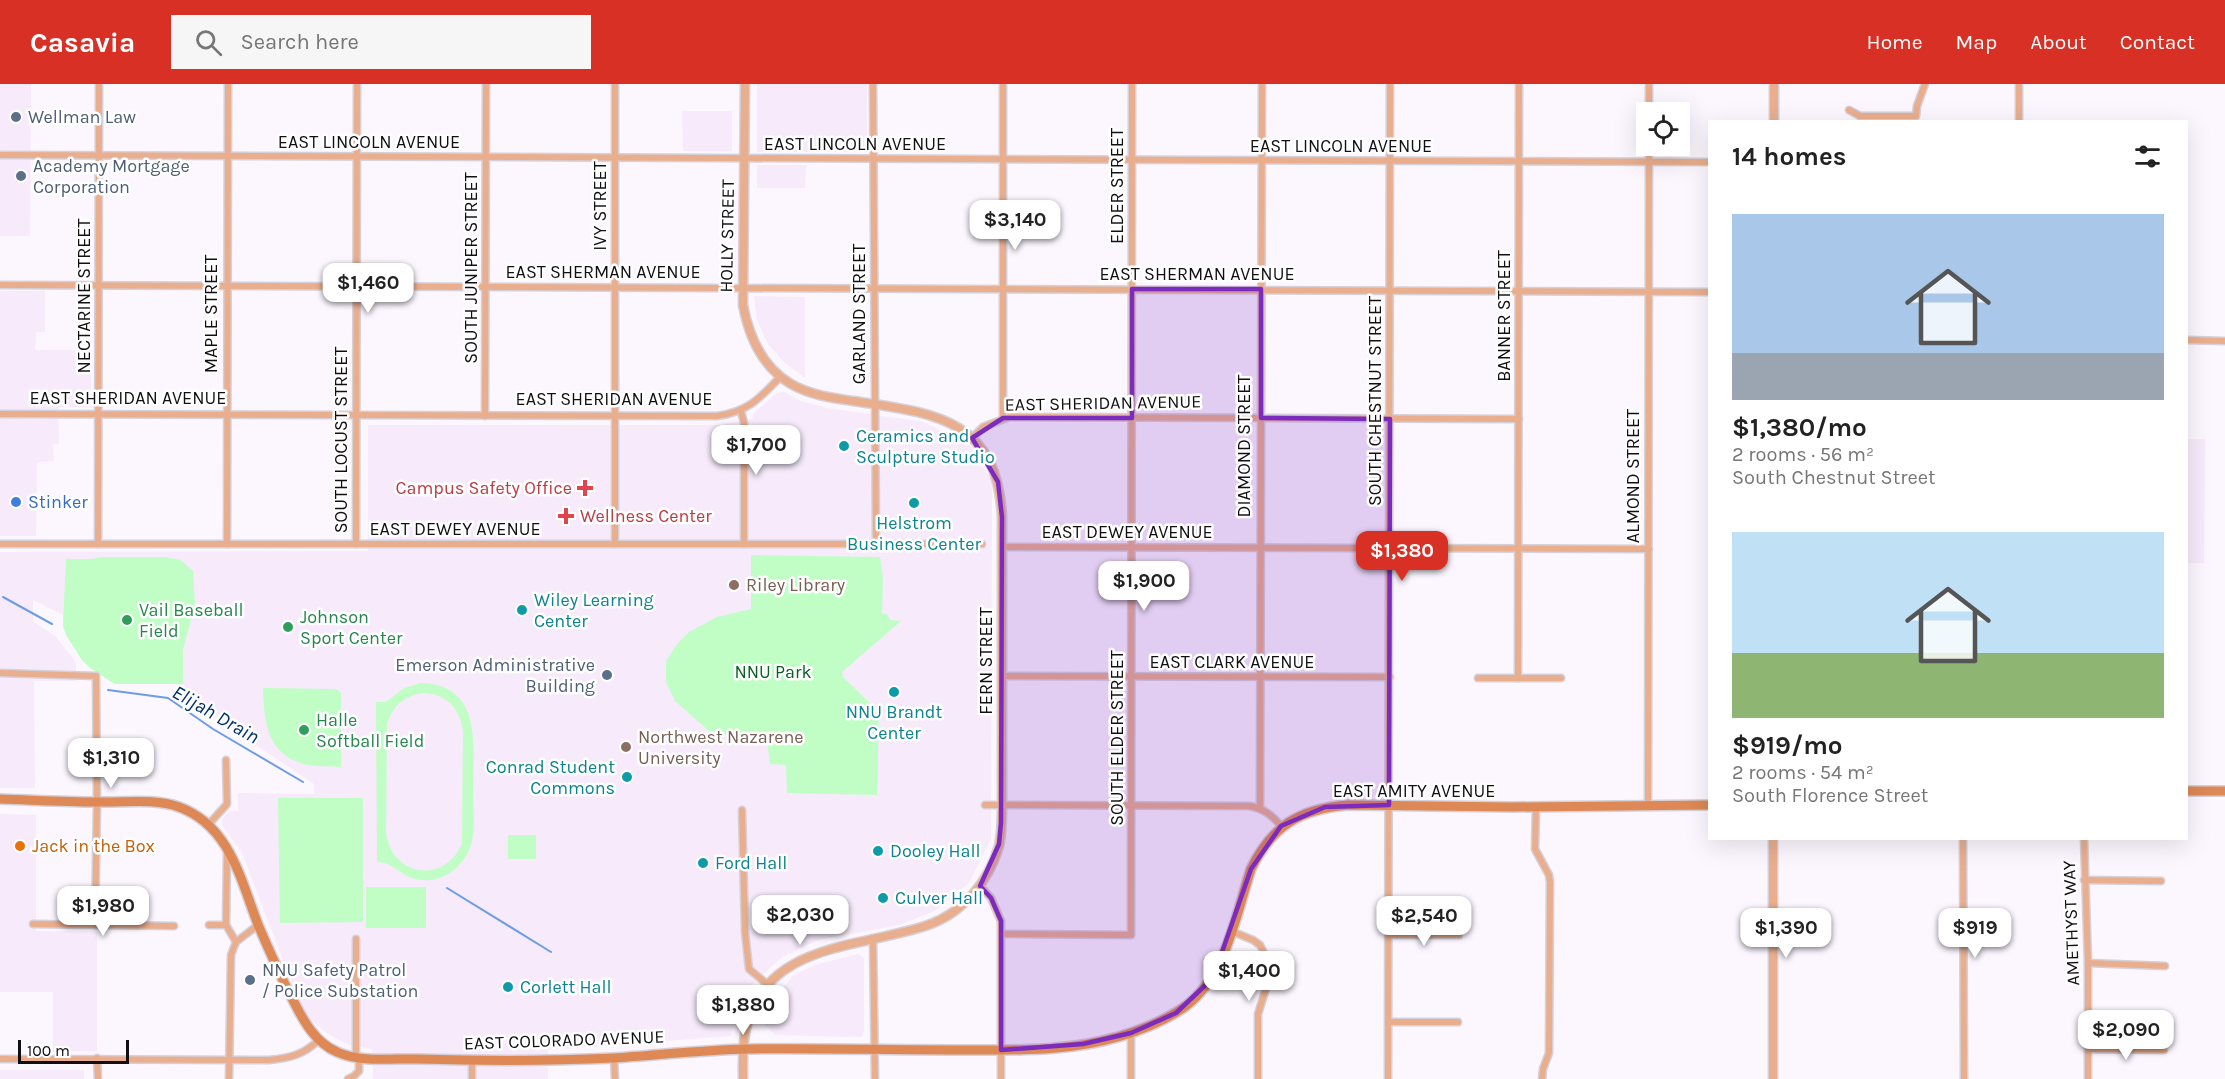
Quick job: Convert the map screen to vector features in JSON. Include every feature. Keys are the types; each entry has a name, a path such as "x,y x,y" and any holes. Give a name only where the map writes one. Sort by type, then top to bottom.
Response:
{"main road":[{"path":"2188,791 2225,791"},
{"path":"0,799 157,802 180,807 209,824 233,856 258,925 300,1015 319,1040 336,1052 358,1057"},
{"name":"EAST AMITY AVENUE","path":"1281,826 1302,814 1324,807 1708,805"},
{"path":"1131,1033 1176,1013 1202,993 1216,971 1251,869 1267,841 1281,826"},
{"name":"EAST COLORADO AVENUE","path":"358,1057 472,1061 614,1058 744,1049 1001,1050 1058,1048 1131,1033"}],"street":[{"name":"NECTARINE STREET","path":"98,544 99,84"},
{"name":"MAPLE STREET","path":"227,544 228,84"},
{"name":"SOUTH LOCUST STREET","path":"356,544 357,84"},
{"name":"SOUTH JUNIPER STREET","path":"485,416 486,84"},
{"name":"IVY STREET","path":"615,84 615,544"},
{"name":"HOLLY STREET","path":"745,84 743,305 747,327 757,350 780,377"},
{"name":"GARLAND STREET","path":"873,84 876,543"},
{"path":"1003,84 1003,418"},
{"name":"ELDER STREET","path":"1132,84 1132,289"},
{"name":"DIAMOND STREET","path":"1260,808 1262,84"},
{"name":"SOUTH CHESTNUT STREET","path":"1388,1079 1390,84"},
{"name":"BANNER STREET","path":"1518,678 1519,84"},
{"path":"1649,84 1649,102"},
{"path":"1774,84 1774,120"},
{"path":"1849,110 1860,116 1896,119 1916,116 1925,84"},
{"path":"2019,84 2019,120"},
{"name":"EAST LINCOLN AVENUE","path":"0,155 1708,162"},
{"name":"ALMOND STREET","path":"1648,156 1648,806"},
{"name":"EAST SHERMAN AVENUE","path":"0,285 1708,292"},
{"name":"SOUTH ELDER STREET","path":"1002,934 1131,935 1132,289"},
{"path":"2188,340 2225,341"},
{"path":"780,377 792,385 828,397 937,416 950,422 972,438"},
{"name":"EAST SHERIDAN AVENUE","path":"0,414 717,416 741,411 763,395 780,377"},
{"path":"741,411 744,423 744,544"},
{"name":"EAST SHERIDAN AVENUE","path":"972,438 983,427 1003,418 1519,419"},
{"name":"FERN STREET","path":"767,984 792,964 819,952 929,925 947,916 964,903 980,886 991,867 999,844 1002,805 1001,497 998,482 987,456 972,438"},
{"name":"EAST DEWEY AVENUE","path":"0,544 982,544"},
{"name":"EAST DEWEY AVENUE","path":"1002,547 1648,549"},
{"path":"0,674 96,676 95,925"},
{"name":"EAST CLARK AVENUE","path":"1002,675 1390,677"},
{"path":"1478,678 1561,678"},
{"path":"209,824 226,804 226,760"},
{"path":"986,805 1250,806 1260,808 1281,826"},
{"path":"1536,807 1535,849 1550,882 1549,1053 1542,1079"},
{"path":"742,810 745,932 749,969 767,984 753,1007 746,1029 743,1079"},
{"path":"1773,840 1773,1079"},
{"path":"1963,840 1964,1079"},
{"name":"AMETHYST WAY","path":"2084,840 2088,963 2088,1079"},
{"path":"227,848 226,925 236,942"},
{"path":"2084,880 2161,881"},
{"path":"980,886 991,898 998,911 1002,934 1001,1079"},
{"path":"33,924 174,926"},
{"path":"209,925 226,925"},
{"path":"229,1079 231,956 236,942 258,925"},
{"path":"1231,931 1260,945 1266,957 1267,985 1258,1014 1258,1079"},
{"path":"1389,935 1459,935"},
{"path":"348,1079 359,1071 356,939"},
{"path":"873,939 875,1079"},
{"path":"2088,963 2166,966"},
{"path":"1389,1022 1458,1022"},
{"path":"1131,1033 1131,1079"},
{"path":"0,1059 292,1058 309,1049 319,1040"},
{"path":"2088,1049 2164,1050"},
{"path":"98,1058 98,1079"},
{"path":"614,1058 615,1079"},
{"path":"472,1061 472,1079"}],"highlighted area":[{"path":"1132,289 1261,289 1261,418 1390,419 1389,805 1325,807 1281,826 1251,869 1213,978 1176,1013 1131,1033 1083,1044 1001,1050 1001,921 991,898 980,886 999,844 1001,823 1002,517 998,482 972,438 1003,418 1132,418"}],"shaded area":[{"path":"0,84 31,84 30,236 0,236"},
{"path":"757,84 867,84 867,152 757,152"},
{"path":"682,111 732,111 732,151 683,151"},
{"path":"757,165 806,165 805,188 757,188"},
{"path":"0,291 45,291 45,332 36,332 35,350 91,350 91,407 58,407 59,444 53,444 54,461 37,462 36,536 0,536"},
{"path":"754,296 805,297 805,378 784,362 768,344 757,320"},
{"name":"Northwest Nazarene University","path":"784,392 801,401 827,408 924,422 970,446 992,481 991,839 969,883 935,911 899,925 818,940 782,957 750,986 730,1036 548,1050 548,1079 373,1079 372,1049 347,1044 328,1034 311,1020 300,1004 242,853 222,825 225,815 231,811 238,811 238,793 314,794 314,784 205,711 183,684 115,684 90,668 66,635 63,615 33,600 33,621 55,636 71,656 76,664 76,681 34,681 35,788 0,788 0,552 368,551 368,425 721,425 752,419 754,413 777,393"},
{"path":"2188,439 2205,439 2204,563 2188,563"},
{"path":"0,814 36,815 36,931 97,931 97,1051 53,1052 53,992 0,992"},
{"path":"858,954 864,958 862,1037 775,1035 762,1022 769,1005 794,975 815,965"},
{"path":"0,1070 84,1070 84,1079 0,1079"}],"green space":[{"name":"NNU Park","path":"751,555 880,557 883,578 882,614 887,614 890,620 901,621 842,672 843,677 879,712 877,795 787,793 786,765 770,764 767,740 745,740 709,731 675,701 666,682 666,661 689,632 717,617 751,609"},
{"name":"Vail Baseball Field","path":"165,557 181,560 193,571 195,605 183,649 183,684 115,684 82,660 63,626 66,559"},
{"path":"421,683 441,686 456,695 465,706 471,721 474,756 473,836 460,864 447,875 436,879 425,880 409,877 391,866 377,862 376,702 386,702 404,688","holes":["423,693 431,694 451,704 462,724 462,843 454,856 444,865 432,870 420,870 398,859 390,847 386,832 387,724 392,712 405,699"]},
{"name":"Halle Softball Field","path":"263,688 336,689 341,693 341,767 308,765 294,761 276,746 267,725"},
{"path":"278,798 363,798 363,922 280,923"},
{"path":"508,835 536,835 536,859 508,859"},
{"path":"366,887 426,887 426,928 366,928"}],"waterway":[{"name":"Elijah Drain","path":"3,597 52,624"},
{"name":"Elijah Drain","path":"108,690 168,698 213,729 303,782"},
{"name":"Elijah Drain","path":"447,888 551,952"}],"place":[{"name":"Wellman Law","path":"16,117"},
{"name":"Academy Mortgage Corporation","path":"21,176"},
{"name":"Ceramics and Sculpture Studio","path":"844,446"},
{"name":"Campus Safety Office","path":"585,488"},
{"name":"Stinker","path":"16,502"},
{"name":"Helstrom Business Center","path":"914,503"},
{"name":"Wellness Center","path":"566,516"},
{"name":"Riley Library","path":"734,585"},
{"name":"Wiley Learning Center","path":"522,610"},
{"name":"Vail Baseball Field","path":"127,620"},
{"name":"Johnson Sport Center","path":"288,627"},
{"name":"Emerson Administrative Building","path":"607,675"},
{"name":"NNU Brandt Center","path":"894,692"},
{"name":"Halle Softball Field","path":"304,730"},
{"name":"Northwest Nazarene University","path":"626,747"},
{"name":"Conrad Student Commons","path":"627,777"},
{"name":"Jack in the Box","path":"20,846"},
{"name":"Dooley Hall","path":"878,851"},
{"name":"Ford Hall","path":"703,863"},
{"name":"Culver Hall","path":"883,898"},
{"name":"NNU Safety Patrol / Police Substation","path":"250,980"},
{"name":"Corlett Hall","path":"508,987"}]}
